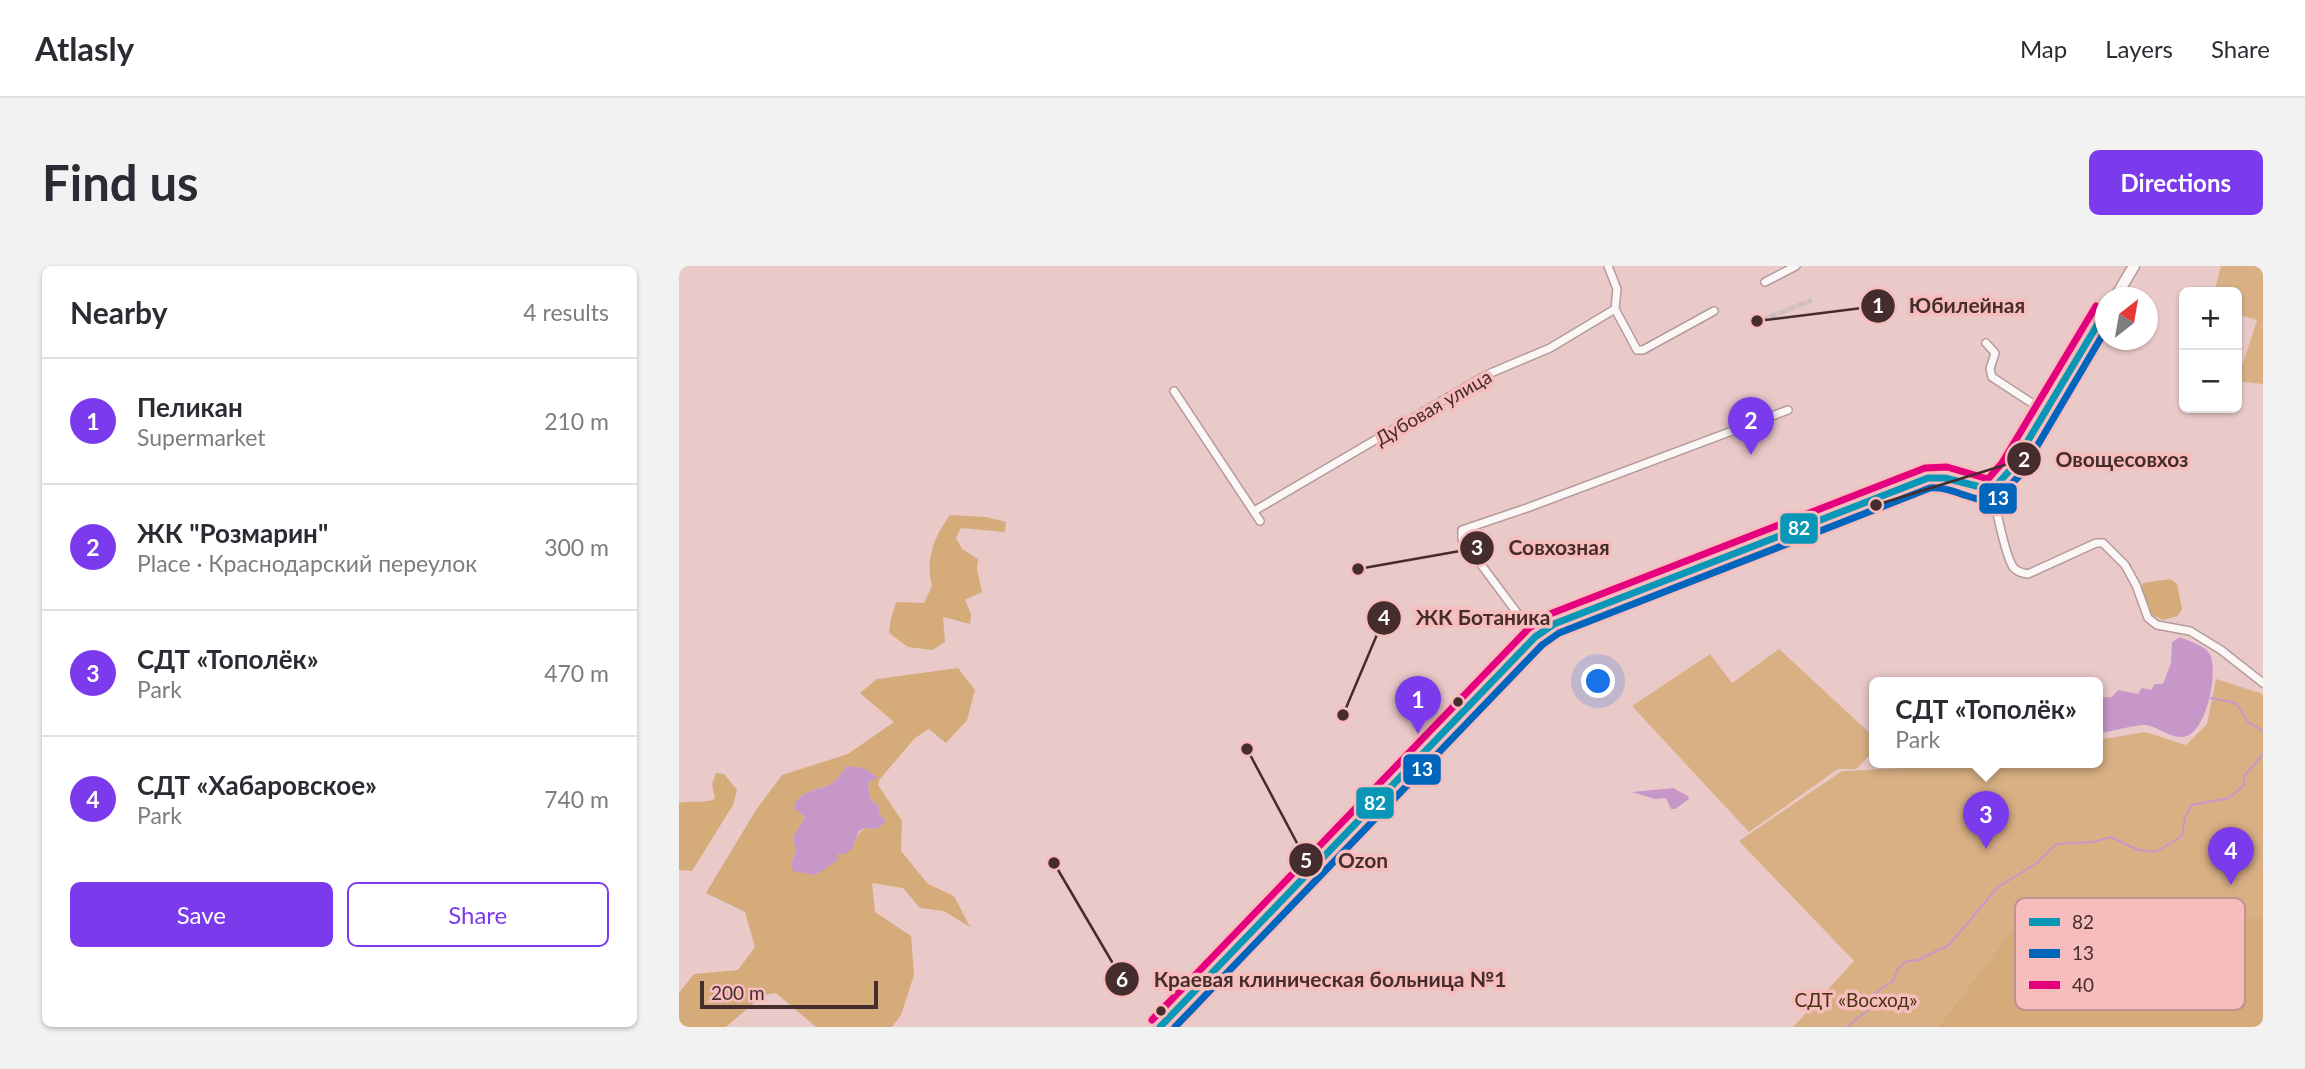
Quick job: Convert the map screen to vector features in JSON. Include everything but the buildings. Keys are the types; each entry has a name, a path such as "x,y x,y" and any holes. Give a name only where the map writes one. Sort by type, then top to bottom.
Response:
{"main road":[{"path":"2122,287 2134,266"},
{"path":"1160,1027 1535,637 1554,624 1928,478 1945,476 1981,490 1992,490 2011,469 2095,328"}],"street":[{"path":"1608,266 1617,289 1615,309 1637,350 1643,350 1714,311"},
{"path":"1765,282 1796,266"},
{"name":"Дубовая улица","path":"1254,511 1486,375 1550,348 1615,309"},
{"path":"1986,342 1996,353 1990,369 1992,377 2044,411"},
{"path":"1174,391 1260,521"},
{"path":"1535,637 1462,539 1462,530 1788,410"},
{"path":"1992,490 2013,567 2021,573 2028,574 2103,543 2125,565 2136,585 2148,618 2157,625 2190,632 2221,650 2263,683"}],"green space":[{"path":"2221,266 2263,266 2263,384 2242,382 2242,366 2257,320 2242,316 2242,287 2215,287"},
{"path":"1779,649 1869,732 1869,756 1856,769 1838,769 1749,832 1632,706 1710,654 1732,683"},
{"name":"СДТ «Восход»","path":"2216,679 2263,694 2263,917 2245,917 2245,898 2015,898 2015,925 1938,1027 1793,1027 1854,961 1739,841 1842,771 1909,768 2103,768 2103,739 2145,732 2186,745 2207,724"}],"shaded area":[{"path":"950,515 986,517 1006,522 1005,532 961,528 956,538 962,549 978,559 977,569 982,592 965,600 971,614 970,624 943,617 945,642 932,650 908,647 889,633 896,602 924,603 932,586 932,549"},
{"path":"2170,579 2177,584 2182,609 2178,616 2163,620 2151,614 2141,588 2143,583"},
{"path":"2180,637 2206,650 2211,657 2213,676 2209,701 2194,731 2187,736 2177,737 2142,725 2103,732 2103,698 2112,697 2118,690 2138,694 2142,688 2151,690 2155,684 2163,684 2171,663 2172,642"},
{"path":"958,668 975,690 967,720 946,743 929,729 915,738 880,779 878,785 902,821 901,851 928,884 954,896 970,927 944,911 920,908 903,888 872,883 875,912 911,936 914,975 901,1015 892,1027 816,1027 776,993 763,995 726,1027 679,1027 679,993 694,974 738,970 755,947 745,912 706,893 756,810 782,775 848,754 894,722 860,693 877,679","holes":["847,766 877,777 868,782 870,798 880,808 879,814 885,822 863,830 857,836 852,849 791,863 796,851 793,837 805,817 795,808 800,797 833,783"]},
{"path":"847,766 863,768 878,777 868,783 870,798 880,808 879,814 886,822 876,829 864,828 859,831 852,849 843,855 837,853 838,860 815,875 793,871 791,863 796,851 793,837 805,817 794,808 797,802 805,794 833,783"},
{"path":"716,773 724,774 737,790 733,805 692,871 679,870 679,803 715,799 712,784"},
{"path":"1673,788 1689,799 1675,809 1671,809 1666,798 1655,799 1632,792"},
{"path":"2245,917 2263,917 2263,1027 1938,1027 2015,925 2015,1010 2245,1010"}],"waterway":[{"path":"2211,698 2236,703 2249,723 2263,731"},
{"path":"1847,1027 1870,1008 1875,993 1893,981 1898,968 1907,961 1918,960 1949,945 1998,887 2037,863 2056,844 2093,842 2111,837 2138,850 2156,852 2182,836 2185,817 2192,805 2229,798 2243,786 2245,775 2263,754"}],"railway":[{"path":"1757,322 1810,301"}],"transit line":[{"name":"40","path":"1152,1020 1529,628 1550,614 1925,468 1947,467 1988,479 2002,463 2095,308"},
{"name":"82","path":"1160,1027 1535,637 1554,624 1928,478 1945,478 1992,490 2011,469 2095,329"},
{"name":"13","path":"1175,1027 1542,645 1559,633 1930,488 1981,500 1997,499 2020,475 2095,348"}],"place":[{"name":"Юбилейная","path":"1757,321"},
{"name":"ЖК \"Розмарин\"","path":"1751,455"},
{"name":"Овощесовхоз","path":"1876,505"},
{"name":"Совхозная","path":"1358,569"},
{"name":"ЖК Ботаника","path":"1343,715"},
{"name":"Пеликан","path":"1418,734"},
{"name":"Ozon","path":"1247,749"},
{"name":"СДТ «Тополёк»","path":"1986,849"},
{"name":"Краевая клиническая больница №1","path":"1054,863"},
{"name":"СДТ «Хабаровское»","path":"2231,885"}]}
